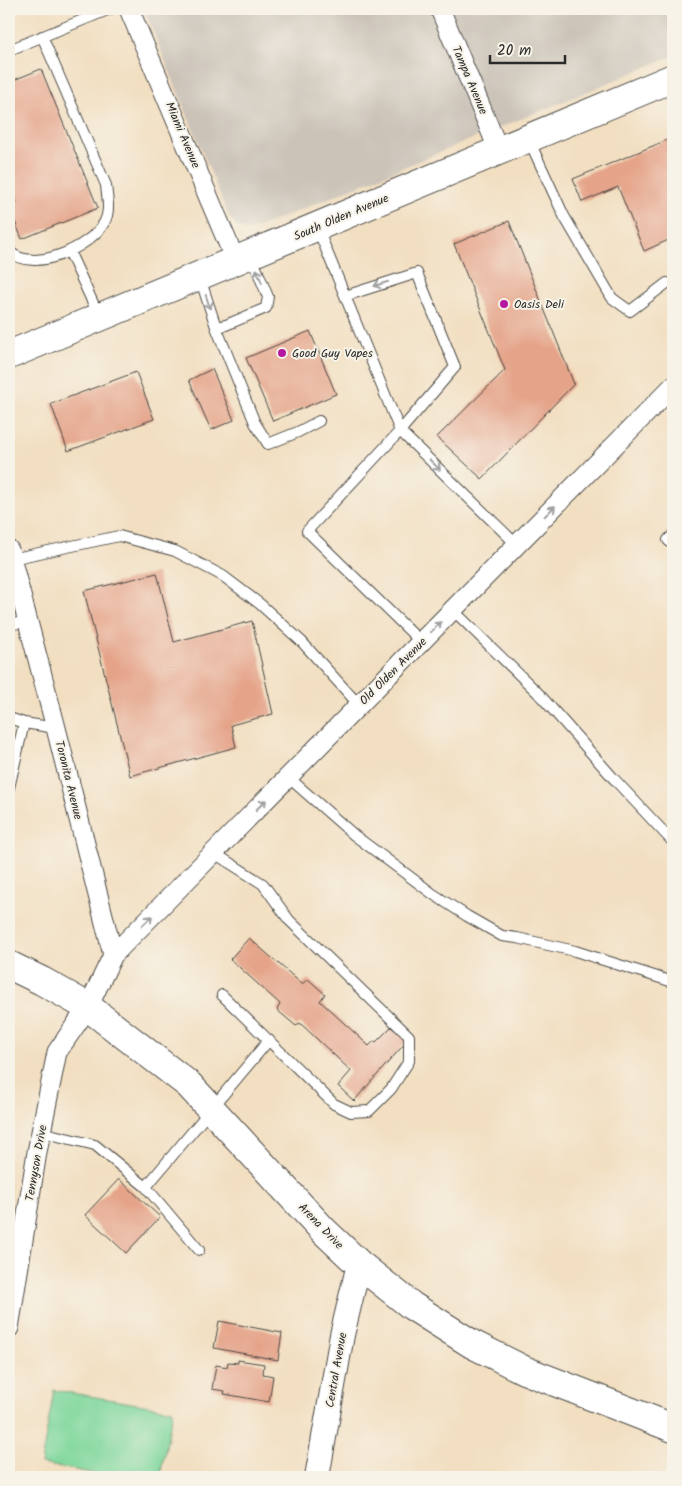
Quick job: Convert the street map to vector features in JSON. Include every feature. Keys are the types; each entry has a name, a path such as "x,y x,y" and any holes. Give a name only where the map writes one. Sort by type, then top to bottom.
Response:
{"main road":[{"name":"South Olden Avenue","path":"9,355 200,277 673,78"},
{"name":"Arena Drive","path":"9,965 88,1007 189,1084 324,1231 359,1264 412,1306 472,1344 524,1370 673,1428"}],"street":[{"name":"Miami Avenue","path":"129,9 243,258"},
{"name":"Tampa Avenue","path":"440,9 499,151"},
{"name":"Old Olden Avenue","path":"113,955 673,386"},
{"name":"Toronita Avenue","path":"10,555 113,955"},
{"path":"88,1007 113,955"},
{"name":"Tennyson Drive","path":"9,1328 13,1271 57,1052 88,1007"},
{"name":"Central Avenue","path":"317,1477 342,1335 359,1264"}],"lane":[{"path":"9,50 110,9"},
{"path":"9,251 14,256 32,260 56,256 70,251 93,235 104,223 109,206 106,185 42,36"},
{"path":"528,139 564,216 612,298 630,311 667,283"},
{"path":"317,227 400,431 517,545"},
{"path":"70,251 100,318"},
{"path":"216,327 226,325 266,308 268,297 243,258"},
{"path":"345,296 417,273 455,367 400,431 307,531 421,642"},
{"path":"200,277 216,327 255,422 268,444 319,421"},
{"path":"673,535 668,540 673,545"},
{"path":"10,555 118,536 175,551 223,576 260,604 302,642 359,705"},
{"path":"453,610 538,694 673,842"},
{"path":"9,626 28,620"},
{"path":"9,718 24,723 56,728"},
{"path":"9,788 24,723"},
{"path":"288,778 354,835 433,894 502,936 575,951 673,982"},
{"path":"214,853 263,884 289,920 408,1036 409,1061 391,1089 369,1111 351,1112 334,1104 222,995"},
{"path":"146,1187 269,1040"},
{"path":"42,1132 95,1145 146,1187 200,1250"}],"shaded area":[{"path":"144,9 673,9 673,56 249,231 237,227 229,217"}],"green space":[{"path":"54,1390 173,1410 160,1477 114,1477 41,1464"}],"building":[{"path":"41,69 98,208 22,239 9,207 17,203 9,184 9,82"},
{"path":"672,138 673,238 644,251 618,187 582,202 573,179"},
{"path":"509,221 574,384 482,479 437,437 505,370 454,244"},
{"path":"310,331 336,394 273,421 246,358"},
{"path":"212,369 234,420 211,430 189,380"},
{"path":"136,372 154,419 68,451 51,404"},
{"path":"157,573 174,642 252,621 273,714 231,725 236,747 130,776 84,591"},
{"path":"249,938 302,984 308,979 325,994 320,1001 369,1046 374,1041 376,1042 391,1027 408,1040 354,1101 338,1086 351,1071 300,1023 296,1026 277,1010 280,1004 230,959"},
{"path":"119,1179 160,1217 126,1253 85,1215"},
{"path":"219,1321 282,1333 278,1360 214,1348"},
{"path":"238,1360 264,1364 263,1374 273,1376 269,1402 224,1394 225,1391 212,1389 216,1365 227,1367 228,1362 238,1363"}],"place":[{"name":"Oasis Deli","path":"504,304"},
{"name":"Good Guy Vapes","path":"282,353"}]}
